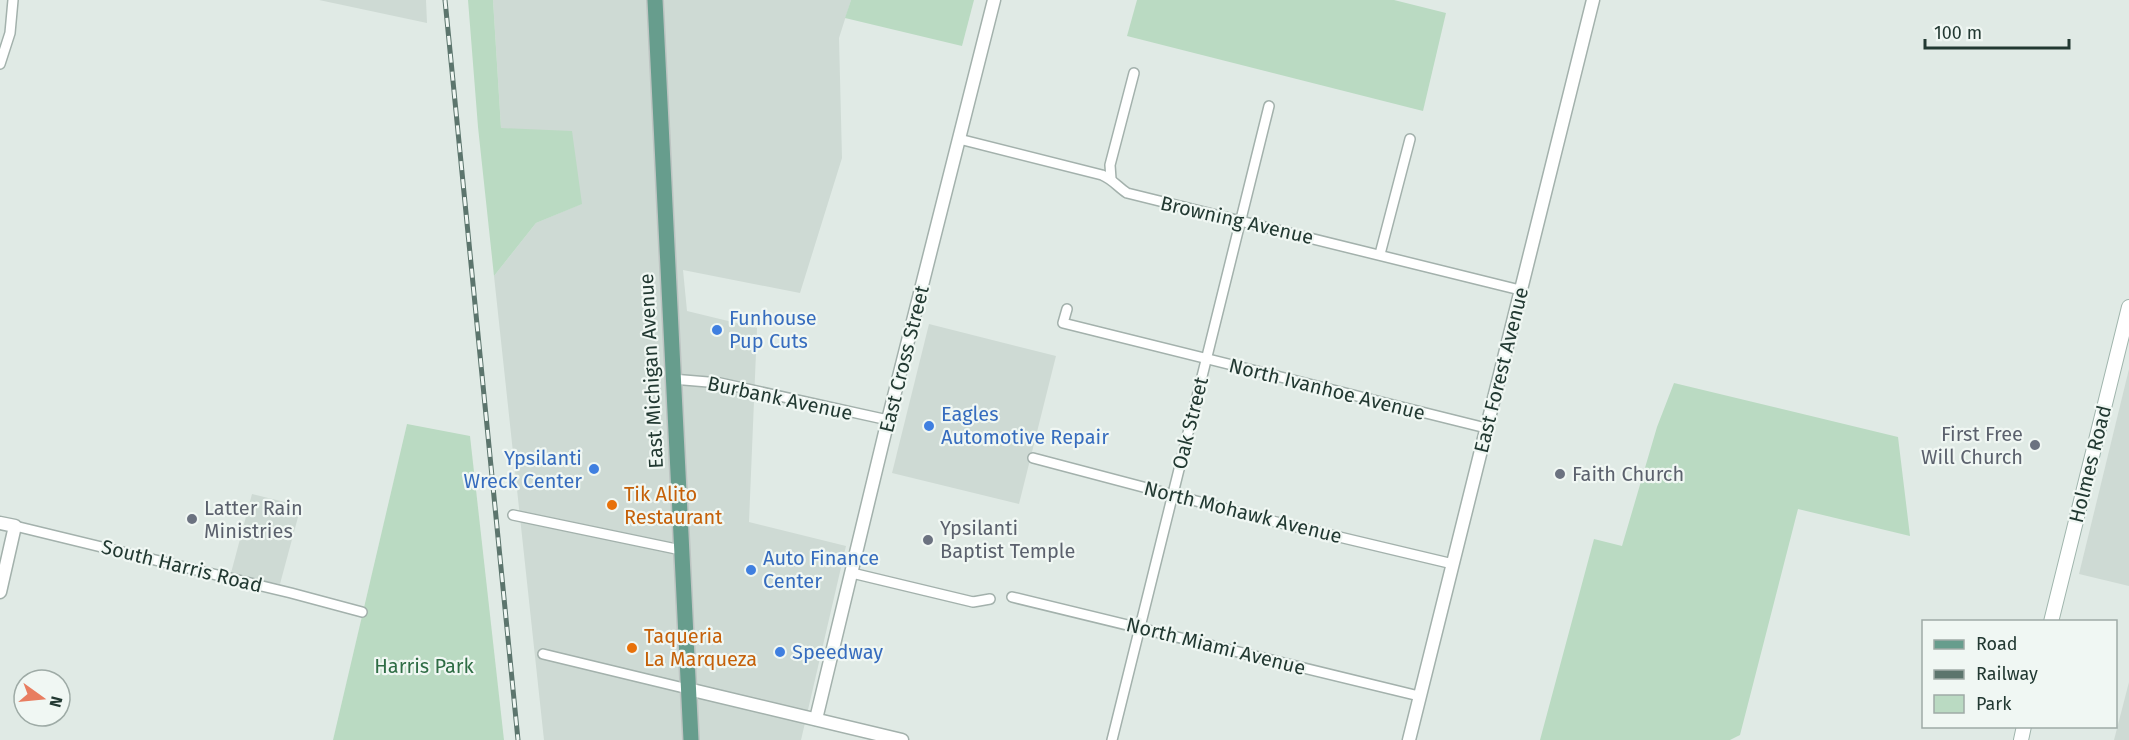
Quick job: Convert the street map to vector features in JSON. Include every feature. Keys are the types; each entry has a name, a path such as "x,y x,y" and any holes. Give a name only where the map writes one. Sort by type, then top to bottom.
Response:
{"main road":[{"name":"East Michigan Avenue","path":"655,0 691,740"},
{"name":"Holmes Road","path":"2051,620 2129,307"}],"street":[{"path":"0,64 10,33 14,0"},
{"name":"East Cross Street","path":"816,719 888,420 994,0"},
{"name":"East Forest Avenue","path":"1408,740 1593,0"},
{"path":"1111,179 1110,165 1134,73"},
{"name":"Oak Street","path":"1112,740 1269,106"},
{"name":"Browning Avenue","path":"959,139 1102,175 1111,179 1127,193 1520,290"},
{"path":"1380,254 1410,139"},
{"name":"North Ivanhoe Avenue","path":"1067,309 1062,328 1206,359 1486,428"},
{"name":"Burbank Avenue","path":"672,379 720,383 888,420"},
{"name":"North Mohawk Avenue","path":"1033,458 1172,495 1453,564"},
{"path":"513,515 681,550"},
{"name":"South Harris Road","path":"0,522 362,612"},
{"path":"0,592 15,526"},
{"path":"852,573 973,602 990,599"},
{"name":"North Miami Avenue","path":"1012,597 1419,696"},
{"path":"543,654 902,740"}],"shaded area":[{"path":"319,0 426,0 427,23"},
{"path":"493,0 851,0 839,38 842,158 800,293 683,270 687,311 757,328 749,522 846,546 801,740 544,740 494,276 536,223 581,204 501,128"},
{"path":"929,324 1056,356 1019,504 892,473"},
{"path":"2129,369 2129,586 2079,574"},
{"path":"252,494 301,506 280,584 231,573"},
{"path":"2129,682 2129,740 2114,740"}],"green space":[{"path":"468,0 493,0 501,128 572,131 582,204 536,223 494,276 478,127"},
{"path":"851,0 974,0 962,46 845,18"},
{"path":"1137,0 1394,0 1446,13 1423,111 1127,36"},
{"path":"1674,383 1898,437 1910,536 1798,509 1740,735 1730,740 1540,740 1594,539 1622,546 1657,427"},
{"name":"Harris Park","path":"407,424 470,436 504,740 333,740"}],"railway":[{"path":"445,0 518,740"}],"place":[{"name":"Funhouse Pup Cuts","path":"717,330"},
{"name":"Eagles Automotive Repair","path":"929,426"},
{"name":"First Free Will Church","path":"2035,445"},
{"name":"Ypsilanti Wreck Center","path":"594,469"},
{"name":"Faith Church","path":"1560,474"},
{"name":"Tik Alito Restaurant","path":"612,505"},
{"name":"Latter Rain Ministries","path":"192,519"},
{"name":"Ypsilanti Baptist Temple","path":"928,540"},
{"name":"Auto Finance Center","path":"751,570"},
{"name":"Taqueria La Marqueza","path":"632,648"},
{"name":"Speedway","path":"780,652"}]}
